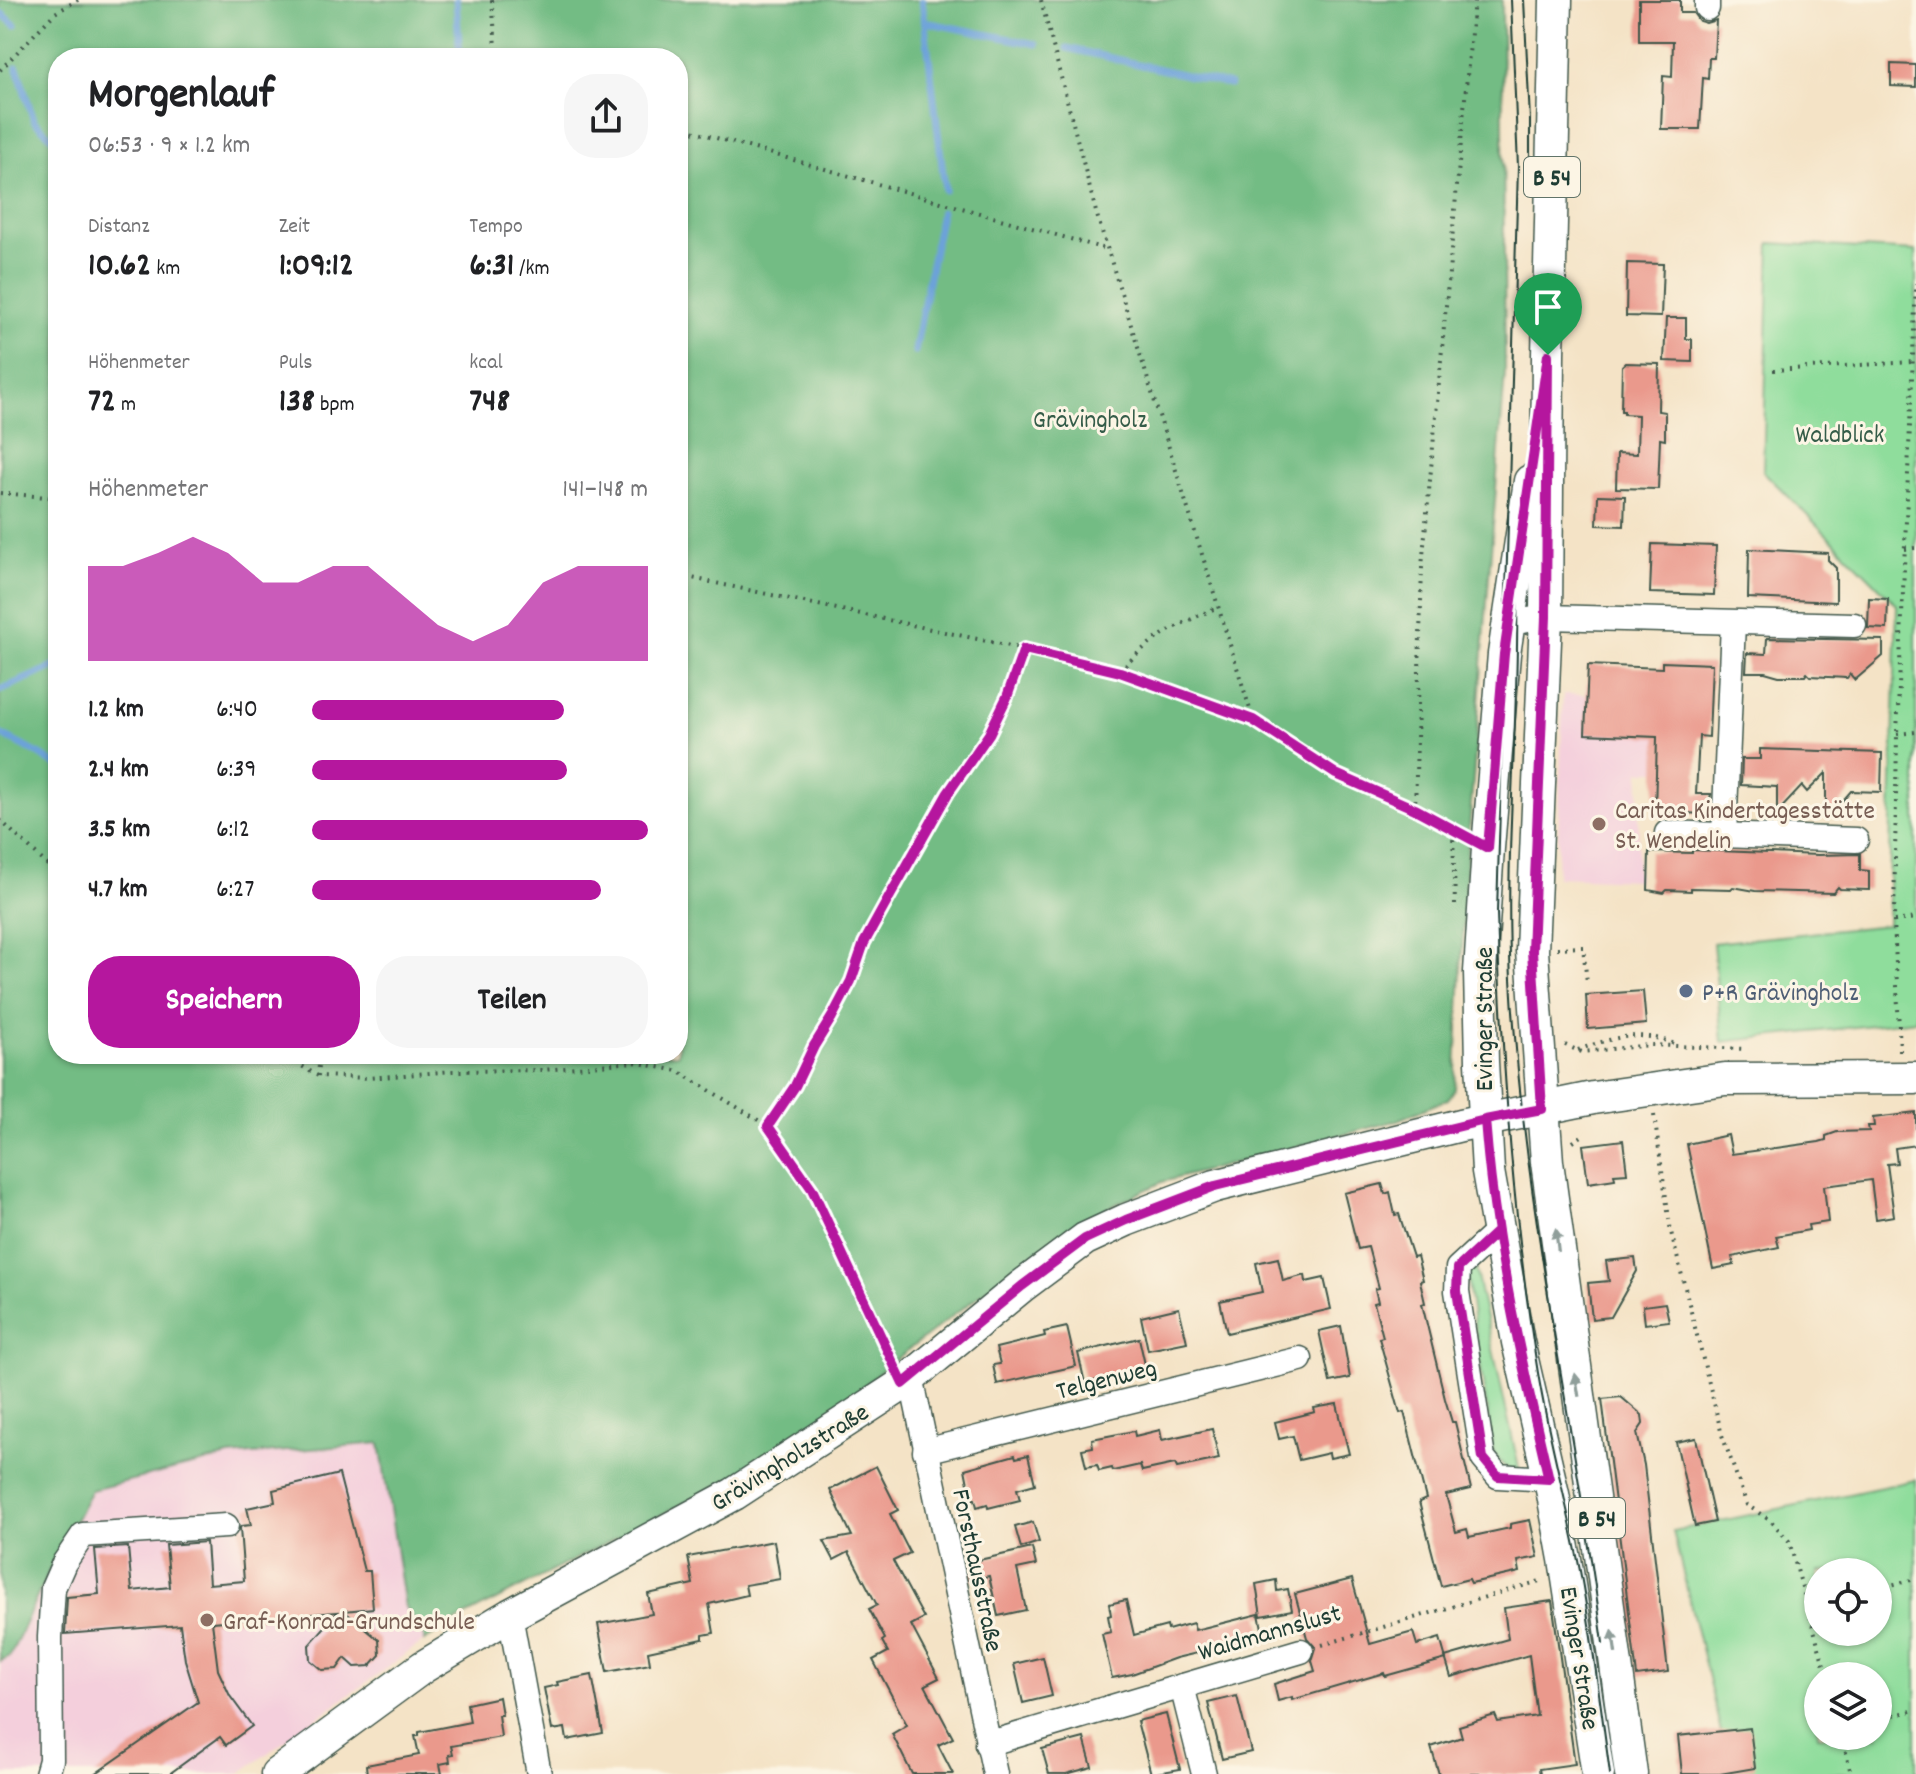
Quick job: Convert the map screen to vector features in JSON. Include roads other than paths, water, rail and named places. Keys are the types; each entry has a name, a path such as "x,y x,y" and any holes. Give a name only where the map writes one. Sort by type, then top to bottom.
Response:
{"main road":[{"name":"Evinger Straße","path":"1556,0 1546,617 1532,951 1542,1109 1567,1318 1631,1774"},
{"name":"Evinger Straße","path":"1548,355 1504,654 1488,848 1480,972 1485,1120 1488,1171 1498,1231 1567,1573 1598,1774"},
{"name":"Grävingholzstraße","path":"277,1774 423,1667 510,1615 734,1494 907,1380 1085,1239 1126,1220 1215,1186 1485,1120 1651,1089 1725,1079 1908,1065"}],"street":[{"path":"1510,623 1546,617 1854,625"},
{"path":"1724,835 1733,623"},
{"path":"1667,833 1856,840"},
{"path":"1498,1231 1458,1268 1457,1291 1483,1458 1498,1476 1549,1479"},
{"name":"Telgenweg","path":"925,1451 1300,1359"},
{"name":"Forsthausstraße","path":"907,1380 995,1774"},
{"path":"47,1774 51,1760 50,1637 53,1588 64,1563 83,1535 226,1526"},
{"path":"510,1615 539,1774"},
{"name":"Waidmannslust","path":"987,1744 1301,1651"},
{"path":"1182,1686 1204,1774"}],"waterway":[{"path":"456,0 459,48"},
{"path":"922,0 945,190"},
{"path":"0,12 15,25"},
{"path":"925,22 1036,44"},
{"path":"1067,48 1230,85"},
{"path":"17,67 34,121 48,134"},
{"path":"915,351 941,212"},
{"path":"0,690 48,669"},
{"path":"0,734 48,760"}],"tram line":[{"path":"1511,0 1518,167 1497,913 1502,1028 1515,1201 1529,1316 1543,1401 1584,1593 1610,1774"},
{"path":"1524,0 1530,174"},
{"path":"1517,586 1509,930 1517,1062 1538,1229 1603,1643"}],"place":[{"name":"Caritas Kindertagesstätte St. Wendelin","path":"1599,824"},
{"name":"P+R Grävingholz","path":"1686,991"},
{"name":"Graf-Konrad-Grundschule","path":"207,1620"}],"park label":[{"name":"Grävingholz","path":"1090,418"},
{"name":"Waldblick","path":"1840,433"}]}
